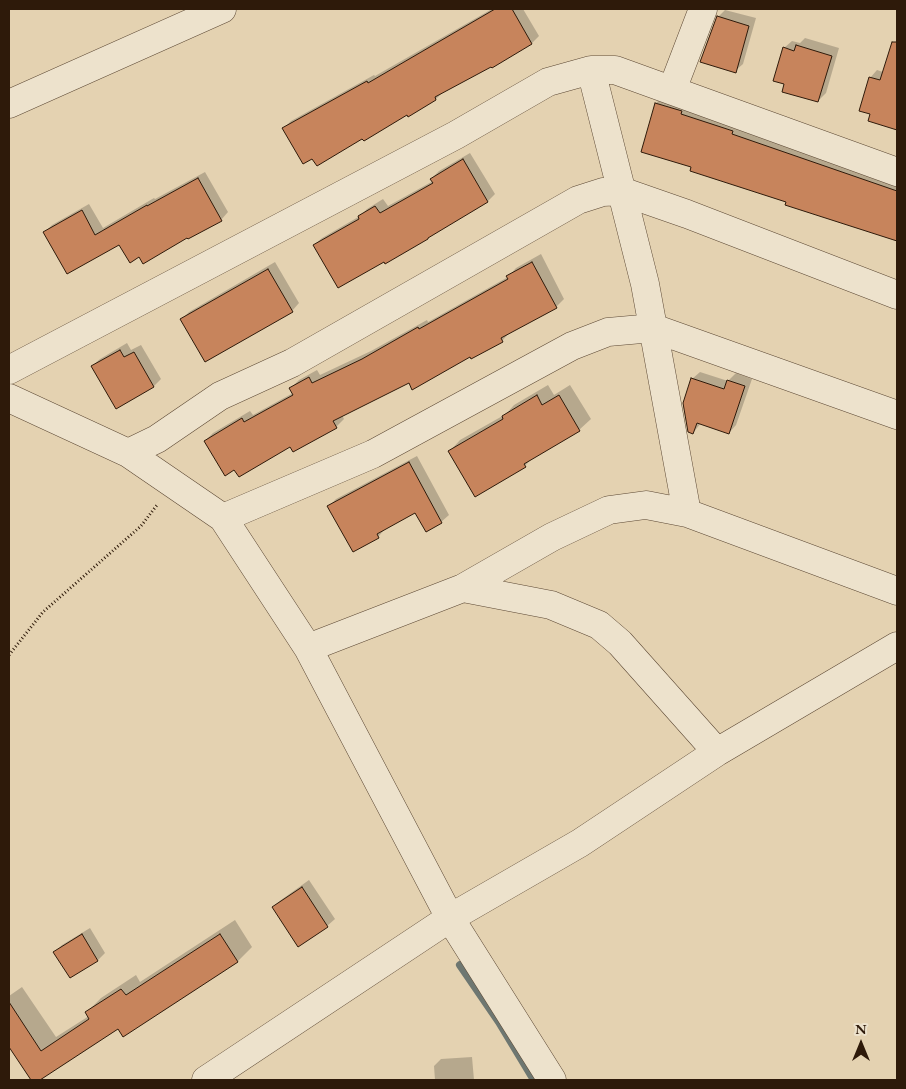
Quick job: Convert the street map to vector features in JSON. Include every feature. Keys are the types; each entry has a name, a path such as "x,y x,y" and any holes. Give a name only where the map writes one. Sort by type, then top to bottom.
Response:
{"street":[{"path":"9,104 222,9"},
{"path":"672,90 703,9"},
{"path":"591,70 645,284 687,513"},
{"path":"9,370 456,136 548,82 591,70 615,70 897,172"},
{"path":"128,453 157,438 220,396 292,363 578,200 603,192 621,191 688,214 897,295"},
{"path":"223,518 373,454 572,346 608,332 653,328 897,415"},
{"path":"9,398 128,453 223,518 308,648 450,918 552,1080"},
{"path":"308,648 463,588 552,537 608,510 646,505 687,513 897,590"},
{"path":"463,588 551,605 598,625 620,643 717,752"},
{"path":"206,1080 450,918 580,843 717,752 897,646"}],"path":[{"path":"9,655 44,612 141,526 174,484"}],"building":[{"path":"495,9 512,9 532,44 492,68 435,97 436,100 408,117 407,115 364,141 362,139 317,166 312,159 303,164 282,128 367,81 368,83"},
{"path":"717,16 749,26 736,73 700,62"},
{"path":"892,42 897,42 897,130 868,121 870,114 859,111 869,77 880,80"},
{"path":"796,45 832,56 818,102 782,92 784,84 773,81 783,47 794,51"},
{"path":"655,103 682,111 681,114 733,131 732,134 897,191 897,241 785,205 786,202 690,171 691,167 641,152"},
{"path":"463,159 488,202 385,264 384,262 338,288 313,245 359,219 358,216 375,206 380,213 433,183 430,179"},
{"path":"198,178 222,221 187,238 143,264 139,257 130,263 119,245 67,274 43,232 82,210 95,235"},
{"path":"532,262 557,308 501,338 503,342 471,359 470,357 412,390 409,383 333,421 337,428 293,452 290,447 239,477 234,470 225,476 204,441 242,418 244,422 293,395 289,388 309,377 312,383 362,359 508,279 506,276"},
{"path":"268,269 293,312 205,362 180,319"},
{"path":"120,350 124,357 134,352 154,387 116,409 91,366"},
{"path":"691,378 724,389 727,380 745,386 729,434 697,423 693,434 688,432 683,403"},
{"path":"537,395 542,405 559,395 580,431 524,464 526,467 475,497 448,451 503,419 502,416"},
{"path":"409,462 442,523 426,532 415,513 377,534 379,538 353,552 327,506"},
{"path":"302,887 328,927 298,947 272,907"},
{"path":"82,934 98,961 70,978 53,952"},
{"path":"220,934 238,962 123,1037 118,1029 40,1080 31,1080 9,1047 9,1002 41,1051 89,1019 85,1012 121,989 126,995"}],"waterway":[{"path":"460,965 499,1022 534,1080"}]}
